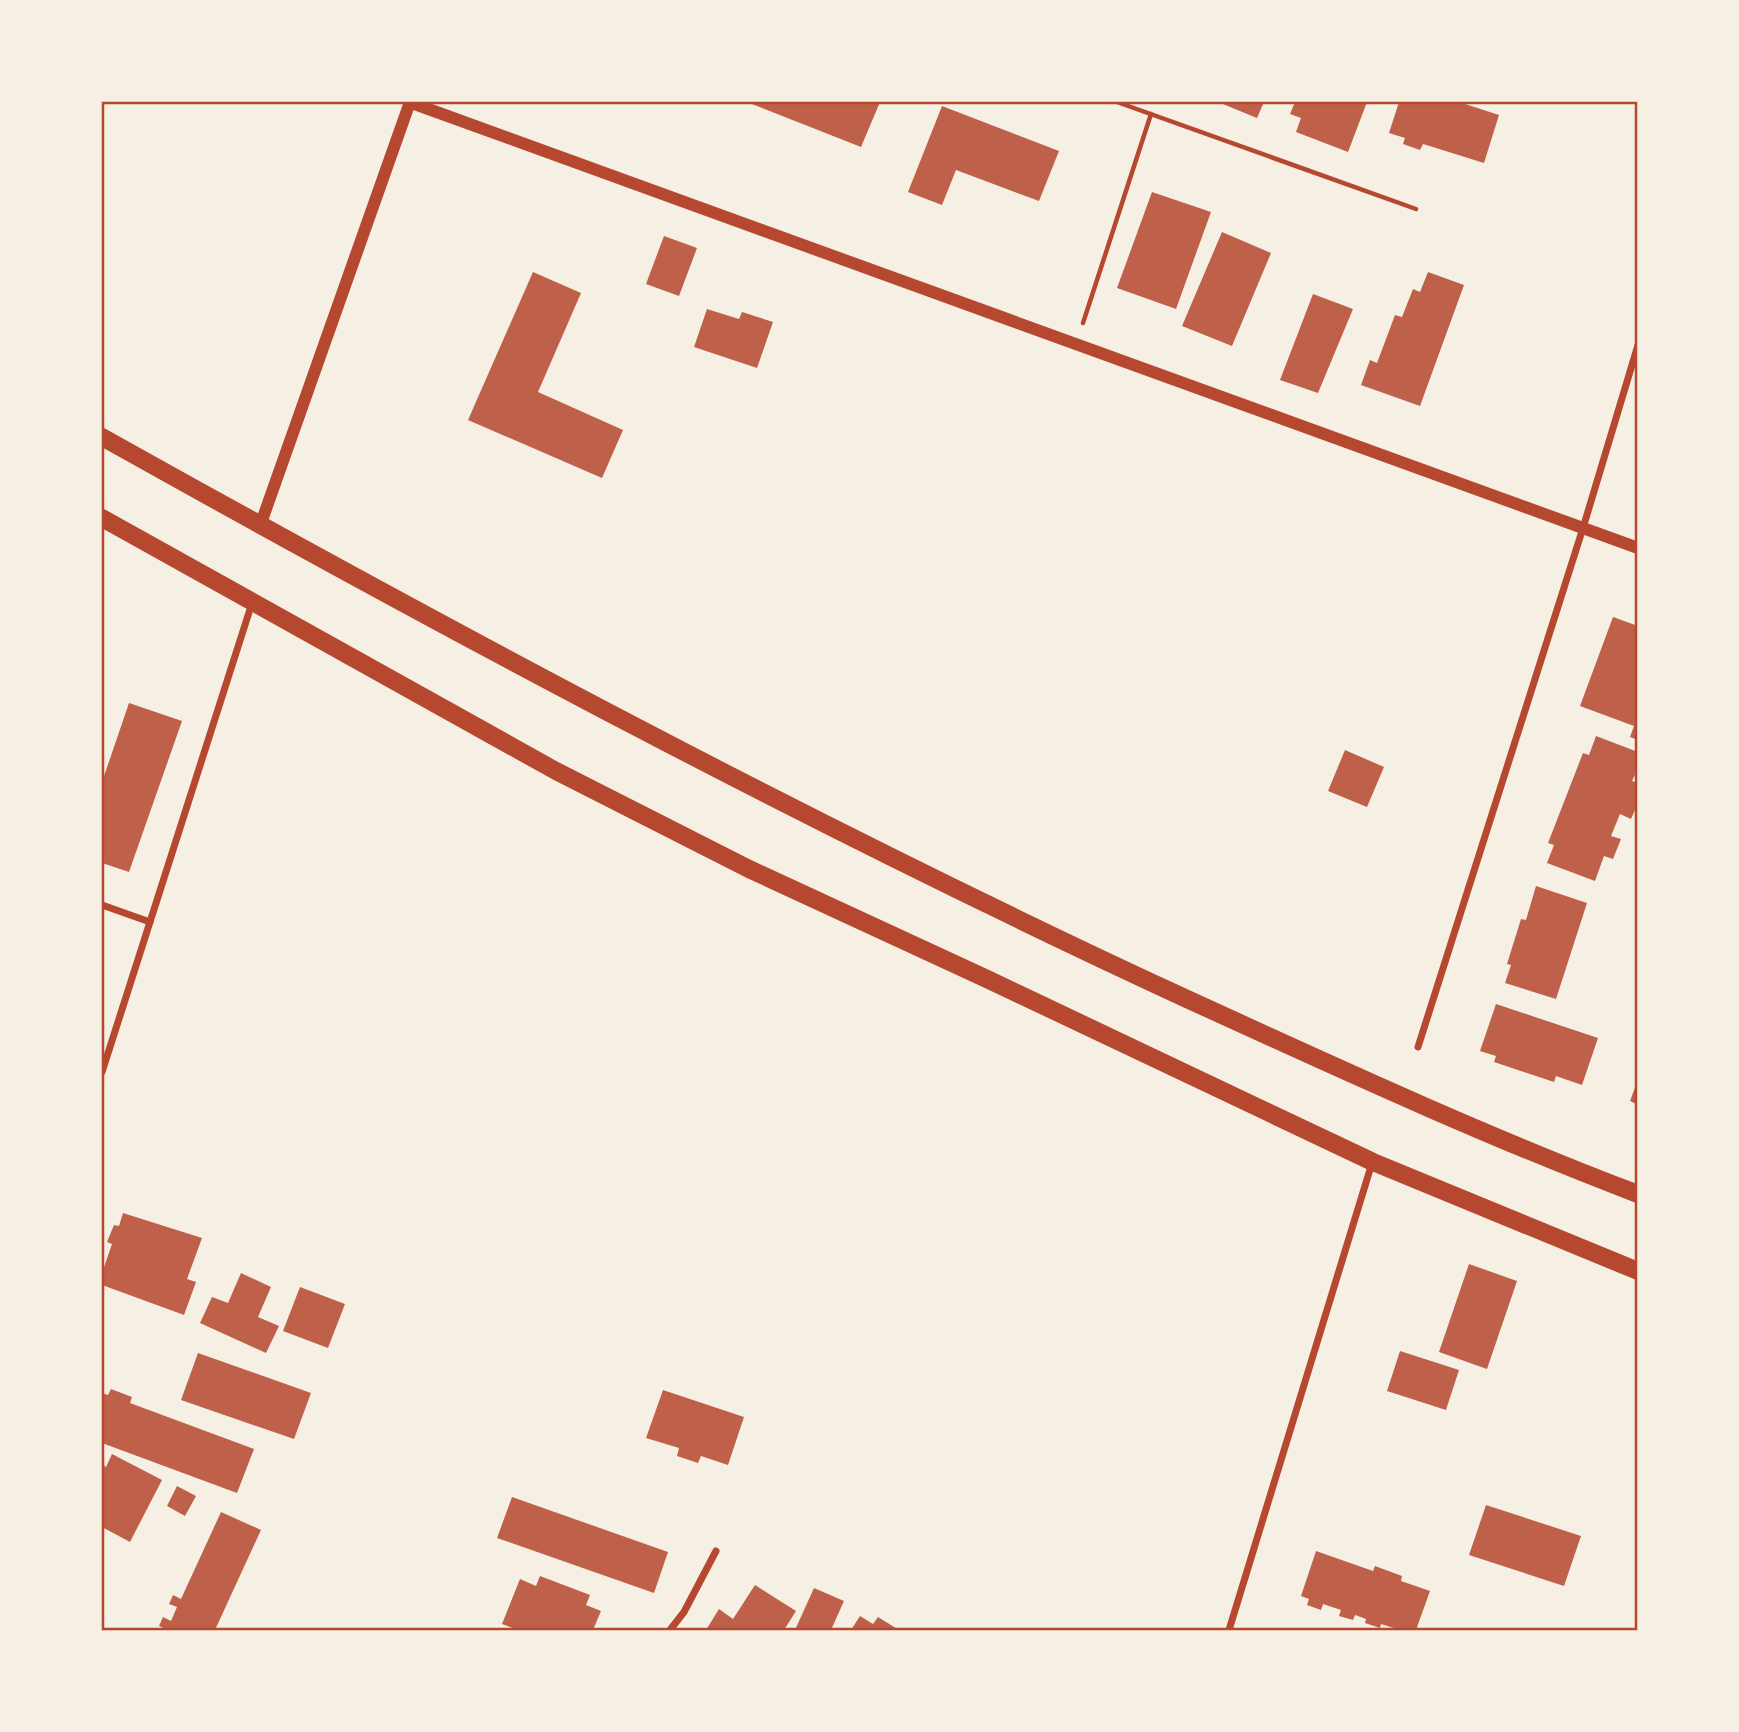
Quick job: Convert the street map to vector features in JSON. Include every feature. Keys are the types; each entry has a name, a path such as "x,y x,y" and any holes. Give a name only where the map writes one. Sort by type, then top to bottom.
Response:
{"main road":[{"path":"102,437 260,526 696,760 1004,914 1286,1044 1637,1195"},
{"path":"102,518 556,771 749,869 1373,1162 1637,1271"}],"street":[{"path":"260,526 410,102 1637,548"},
{"path":"1418,1046 1583,528 1637,345"},
{"path":"102,1072 253,602"},
{"path":"102,905 150,922"},
{"path":"1229,1630 1373,1162"},
{"path":"670,1630 684,1612 716,1551"}],"path":[{"path":"1117,102 1416,209"},
{"path":"1076,345 1151,114"}],"building":[{"path":"880,102 861,147 752,104"},
{"path":"1218,102 1264,102 1257,118"},
{"path":"1295,102 1367,102 1348,152 1296,132 1301,118 1290,114"},
{"path":"1399,102 1459,102 1499,115 1484,163 1423,144 1420,150 1403,144 1405,138 1389,133"},
{"path":"942,106 1059,151 1039,201 956,170 942,205 908,192"},
{"path":"1152,192 1211,212 1176,309 1117,288"},
{"path":"1222,232 1271,253 1232,346 1182,326"},
{"path":"664,236 697,248 679,296 646,284"},
{"path":"533,272 581,293 538,392 623,430 602,478 468,420"},
{"path":"1428,272 1464,285 1420,406 1361,385 1370,360 1377,363 1395,315 1402,317 1413,289 1420,292"},
{"path":"1313,294 1353,309 1318,393 1280,380"},
{"path":"707,309 739,319 742,312 773,322 757,368 694,347"},
{"path":"1613,617 1638,626 1638,740 1630,737 1634,726 1580,706"},
{"path":"129,703 182,721 129,872 102,863 102,782"},
{"path":"1596,736 1638,752 1638,768 1632,781 1638,783 1638,803 1631,819 1620,814 1611,836 1621,839 1613,859 1604,856 1595,881 1547,863 1554,845 1548,843 1583,753 1589,755"},
{"path":"1345,750 1384,767 1367,807 1328,791"},
{"path":"1536,886 1587,903 1556,999 1505,983 1511,965 1507,964 1521,919 1526,920"},
{"path":"1496,1004 1598,1038 1582,1085 1556,1076 1554,1082 1494,1062 1496,1056 1480,1051"},
{"path":"1638,1082 1638,1105 1630,1101"},
{"path":"123,1213 202,1238 187,1279 196,1282 184,1315 102,1285 102,1273 112,1244 107,1242 114,1225 119,1226"},
{"path":"1469,1264 1517,1281 1487,1369 1439,1352"},
{"path":"241,1273 271,1287 258,1317 279,1326 266,1353 200,1323 212,1297 228,1303"},
{"path":"300,1287 345,1304 328,1348 283,1331"},
{"path":"1400,1351 1459,1370 1446,1410 1387,1391"},
{"path":"198,1353 311,1393 294,1439 181,1400"},
{"path":"111,1389 132,1397 130,1403 254,1449 237,1493 102,1443 102,1393 108,1395"},
{"path":"663,1390 744,1417 728,1465 701,1456 698,1463 677,1456 679,1448 646,1438"},
{"path":"112,1454 162,1480 130,1542 102,1527 102,1464 106,1467"},
{"path":"177,1486 196,1496 185,1516 167,1506"},
{"path":"512,1497 668,1552 654,1593 497,1538"},
{"path":"1486,1505 1581,1536 1564,1586 1469,1555"},
{"path":"221,1512 261,1530 215,1630 167,1630 159,1626 163,1617 171,1621 177,1607 169,1604 173,1595 181,1599"},
{"path":"1316,1551 1373,1571 1375,1566 1402,1576 1401,1581 1430,1591 1416,1630 1400,1630 1381,1624 1380,1628 1365,1623 1366,1619 1355,1615 1353,1620 1339,1616 1341,1610 1323,1604 1321,1610 1307,1605 1309,1599 1301,1596"},
{"path":"540,1576 590,1595 586,1605 601,1611 593,1630 518,1630 502,1624 520,1579 536,1586"},
{"path":"755,1585 796,1611 784,1630 706,1630 719,1609 733,1619"},
{"path":"814,1588 844,1601 831,1630 795,1630"},
{"path":"860,1616 873,1624 878,1617 899,1630 851,1630"}]}
